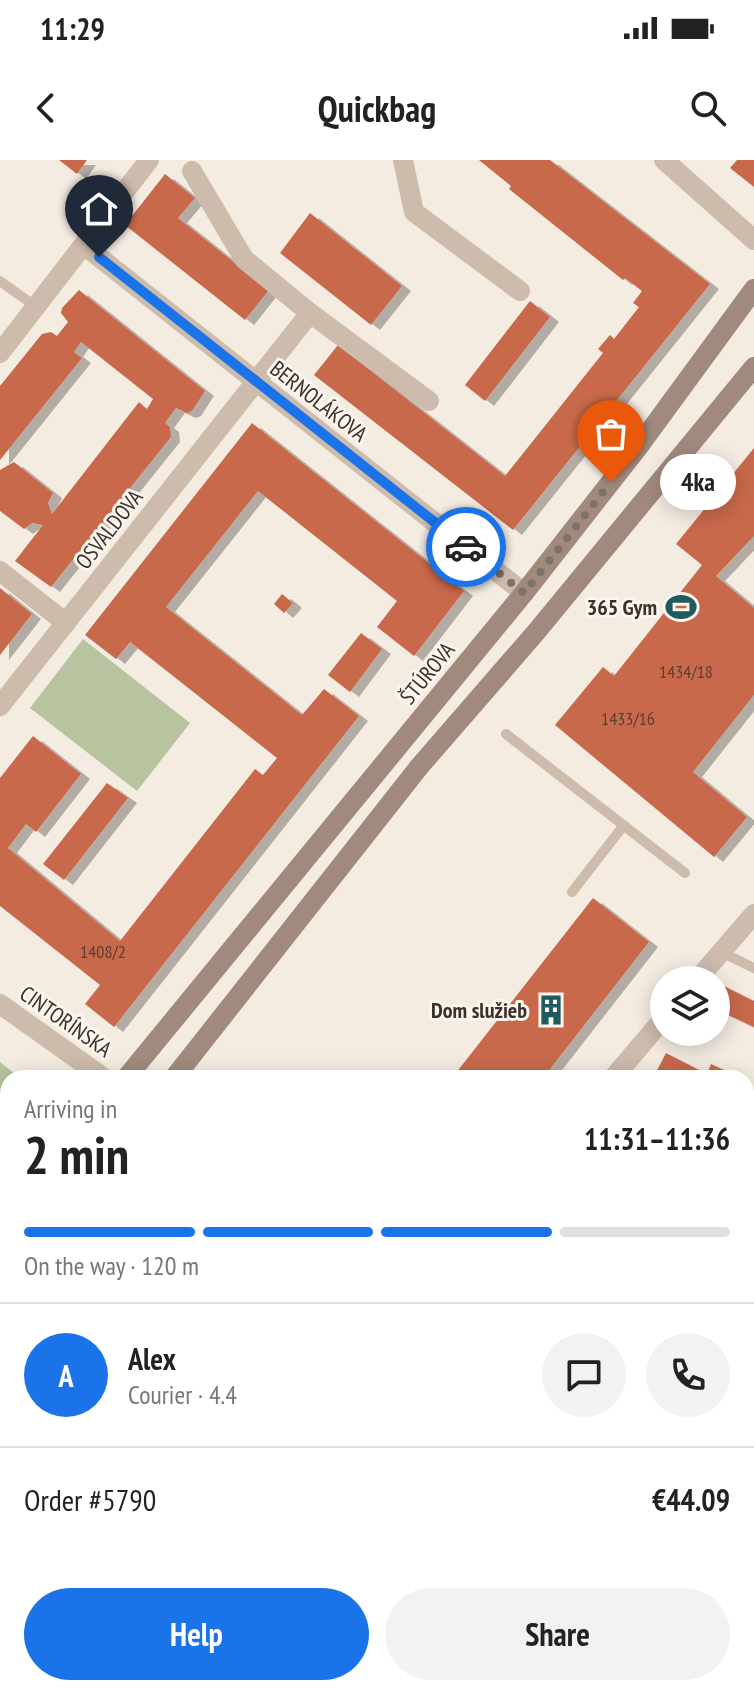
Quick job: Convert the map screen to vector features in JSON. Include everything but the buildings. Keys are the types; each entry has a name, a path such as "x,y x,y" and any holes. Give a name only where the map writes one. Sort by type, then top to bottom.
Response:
{"main road":[{"name":"ŠTÚROVA","path":"133,1070 524,593 648,434 754,289"},
{"path":"180,1070 419,767 537,631 754,367"}],"street":[{"path":"0,353 149,160"},
{"path":"403,160 414,212 520,291"},
{"path":"664,160 754,240"},
{"path":"192,171 244,259 310,313 429,401"},
{"name":"BERNOLÁKOVA","path":"85,246 524,593"},
{"name":"OSVALDOVA","path":"0,706 310,313"},
{"path":"0,571 66,623"},
{"path":"709,966 754,914"},
{"name":"CINTORÍNSKA","path":"0,1004 93,1070"},
{"path":"620,1070 650,1034"}],"lane":[{"path":"0,281 35,306"},
{"path":"506,734 685,873"},
{"path":"572,892 624,825"},
{"path":"721,952 754,968"}],"green space":[{"path":"83,639 190,723 137,791 30,708"}],"way so far":[{"path":"466,547 524,593 611,482"}],"place":[{"name":"4ka","path":"611,482"},
{"name":"365 Gym","path":"681,607"},
{"name":"Dom služieb","path":"551,1010"}],"route":[{"path":"99,257 466,547"}]}
